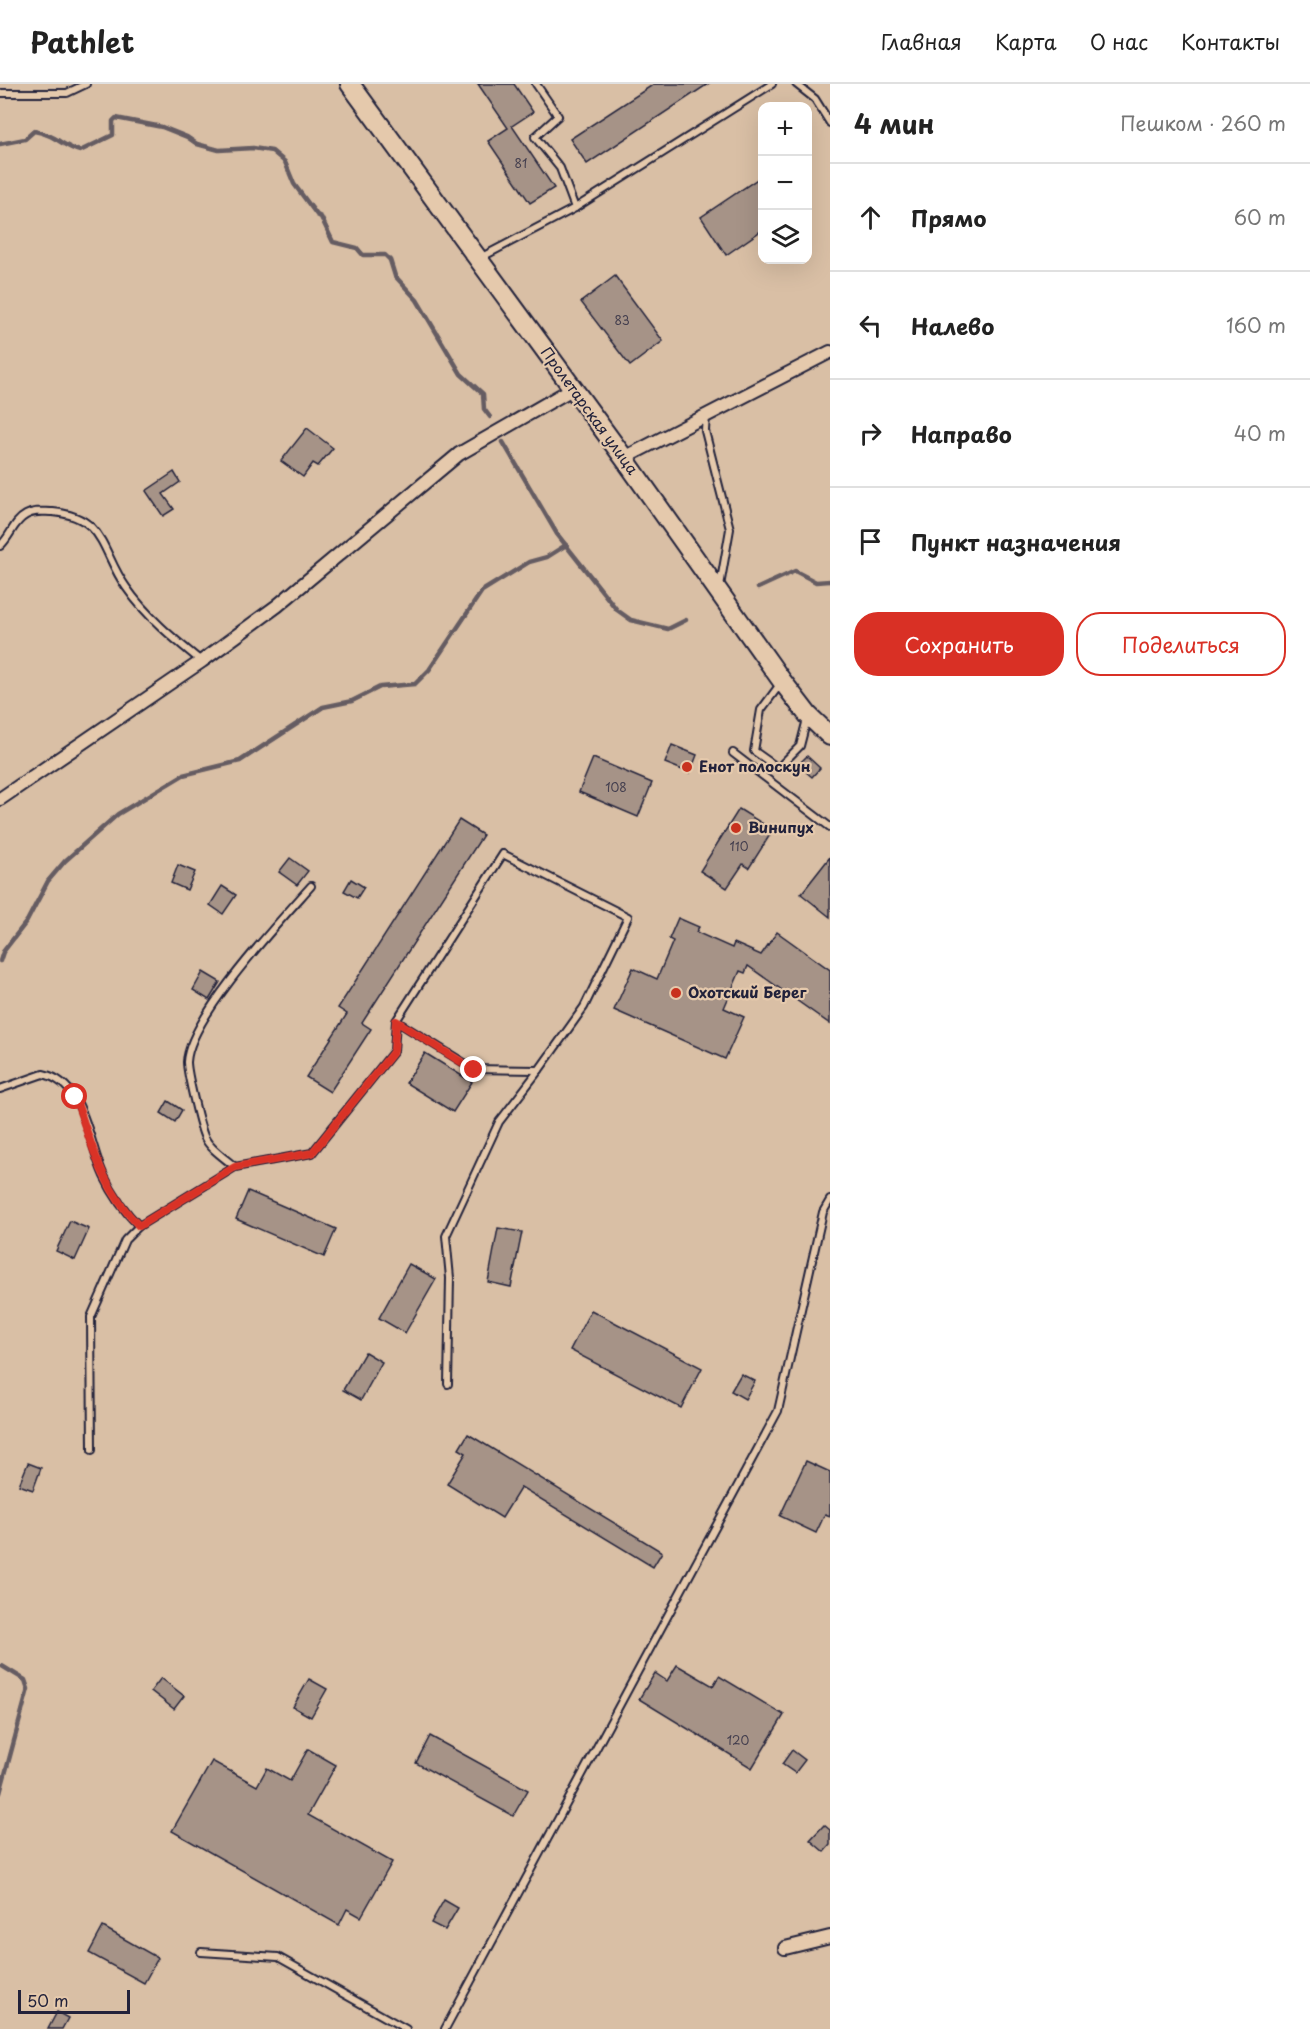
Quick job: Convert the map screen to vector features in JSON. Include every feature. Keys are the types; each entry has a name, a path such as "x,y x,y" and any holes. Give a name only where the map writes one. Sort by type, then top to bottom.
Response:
{"main road":[{"name":"Пролетарская улица","path":"350,84 624,458 782,681 808,715 830,736"}],"street":[{"path":"624,458 830,352"},
{"path":"0,799 202,661 277,606 459,454 572,389"},
{"path":"785,1948 830,1936"}],"lane":[{"path":"0,93 66,93 86,84"},
{"path":"536,84 558,116 535,136 560,168 575,208"},
{"path":"479,259 575,208 772,84"},
{"path":"796,84 816,99 830,123"},
{"path":"706,414 705,431 730,529 719,593"},
{"path":"0,546 19,520 36,511 61,513 89,523 99,533 124,585 171,637 202,661"},
{"path":"782,681 761,710 754,751 778,768 800,747 808,715"},
{"path":"733,753 830,827"},
{"path":"92,1450 91,1317 124,1240 139,1226 235,1167 312,1153 394,1051 396,1021 503,854 628,917 584,1007 499,1122 446,1236 450,1278 448,1384"},
{"path":"235,1167 205,1139 187,1062 193,1038 203,1018 270,932 311,886"},
{"path":"396,1021 474,1070 539,1070"},
{"path":"0,1089 43,1074 66,1083 75,1097 105,1178 125,1212 139,1226"},
{"path":"445,2029 778,1411 823,1212 830,1200"},
{"path":"201,1952 278,1957 406,2029"}],"building":[{"path":"478,84 514,84 533,112 512,126 554,188 530,203 488,141 508,128"},
{"path":"654,84 708,84 587,164 570,139"},
{"path":"758,179 758,233 726,255 701,217"},
{"path":"615,276 663,341 630,366 581,302"},
{"path":"307,428 333,448 318,466 313,463 303,477 281,461"},
{"path":"174,472 180,482 163,494 174,509 163,516 146,491"},
{"path":"672,745 697,755 690,773 665,763"},
{"path":"807,756 820,768 812,777 798,765"},
{"path":"593,758 652,783 638,817 579,792"},
{"path":"739,809 773,830 749,868 743,864 727,888 700,871"},
{"path":"459,820 483,835 362,1023 371,1029 330,1092 306,1077 347,1014 338,1008"},
{"path":"830,857 830,917 801,894"},
{"path":"290,858 308,871 297,885 279,872"},
{"path":"178,865 195,872 187,890 171,883"},
{"path":"351,879 364,887 357,898 344,891"},
{"path":"222,886 236,895 223,914 210,905"},
{"name":"Охотский Берег","path":"678,918 699,927 696,932 732,948 734,943 761,955 777,932 830,970 830,1024 748,966 745,973 740,971 724,1008 744,1017 725,1059 614,1010 633,968 657,979 673,941 669,939"},
{"path":"203,972 220,982 209,1000 193,990"},
{"path":"425,1053 472,1082 453,1112 406,1083"},
{"path":"168,1101 182,1110 175,1122 161,1113"},
{"path":"248,1191 336,1229 324,1257 236,1219"},
{"path":"70,1221 89,1229 75,1260 56,1251"},
{"path":"498,1228 522,1232 511,1287 488,1282"},
{"path":"409,1264 436,1279 405,1333 379,1318"},
{"path":"591,1310 702,1368 681,1408 570,1350"},
{"path":"365,1352 382,1362 361,1400 343,1390"},
{"path":"741,1374 755,1381 745,1399 731,1391"},
{"path":"468,1434 662,1552 653,1567 521,1487 502,1518 447,1484 466,1453 459,1449"},
{"path":"806,1461 830,1472 830,1516 825,1514 816,1533 780,1516"},
{"path":"28,1463 41,1468 33,1490 19,1485"},
{"path":"677,1665 713,1686 719,1676 784,1715 752,1768 639,1699 655,1673 667,1681"},
{"path":"161,1678 184,1696 174,1709 151,1691"},
{"path":"309,1679 327,1689 311,1717 293,1707"},
{"path":"430,1736 528,1790 513,1816 416,1763"},
{"path":"308,1749 336,1765 308,1815 392,1862 361,1917 347,1909 339,1925 172,1831 212,1761 257,1786 267,1768 290,1781"},
{"path":"792,1750 805,1760 795,1773 782,1764"},
{"path":"824,1825 830,1830 830,1845 824,1852 810,1840"},
{"path":"444,1900 458,1908 445,1930 431,1923"},
{"path":"103,1927 158,1958 144,1983 89,1953"},
{"path":"57,2012 68,2018 62,2029 48,2029"}],"waterway":[{"path":"0,144 25,139 34,131 48,135 80,151 113,135 113,121 116,118 162,127 187,137 197,144 219,150 253,148 272,151 285,162 294,184 317,215 321,217 333,242 357,248 363,255 385,255 390,260 395,276 417,300 461,374 483,394 484,409 490,417"},
{"path":"503,442 557,534 617,610 631,620 668,629 686,620"},
{"path":"0,961 3,952 27,921 48,881 65,861 118,814 183,775 240,761 323,707 352,701 380,687 415,684 429,670 482,591 529,562 547,557 566,545"},
{"path":"758,588 795,571 816,582 830,581"},
{"path":"0,1793 28,1689 25,1680 2,1666"}],"place":[{"name":"Енот полоскун","path":"687,767"},
{"name":"Винипух","path":"736,828"},
{"name":"Охотский Берег","path":"676,993"}],"route":[{"path":"75,1097 105,1178 125,1212 139,1226 235,1167 312,1153 394,1051 396,1021 474,1070"}]}
